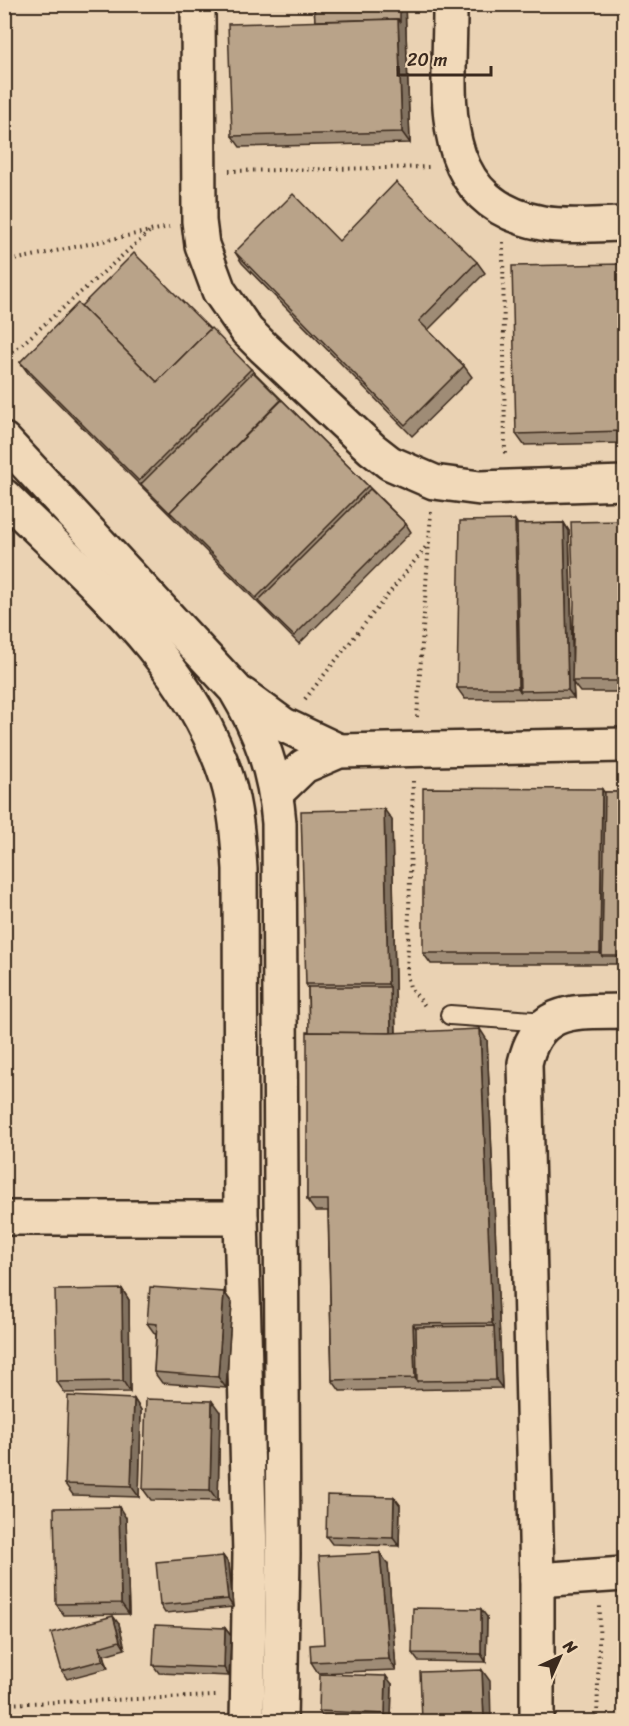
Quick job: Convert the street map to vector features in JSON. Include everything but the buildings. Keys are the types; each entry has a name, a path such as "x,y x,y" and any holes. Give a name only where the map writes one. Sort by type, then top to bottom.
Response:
{"street":[{"path":"198,4 198,171 202,245 216,283 247,331 372,449 411,474 457,487 624,483"},
{"path":"450,4 451,133 463,166 487,197 502,208 523,218 545,223 624,224"},
{"path":"4,440 235,689 284,725 339,751"},
{"path":"4,496 96,587 167,663 193,700 213,740 228,782 237,825 240,869 242,1218 250,1554 247,1708"},
{"path":"96,587 122,566"},
{"path":"235,689 262,739 276,793 279,823 283,1554 280,1722"},
{"path":"276,793 304,766 339,751 624,745"},
{"path":"537,1722 537,1581 525,1063 528,1047 536,1033 548,1022 576,1012 624,1011"},
{"path":"4,1218 242,1218"},
{"path":"250,1554 283,1554"},
{"path":"537,1581 612,1575"}],"lane":[{"path":"450,1015 548,1022"}],"path":[{"path":"198,171 463,166"},
{"path":"502,208 505,487"},
{"path":"4,262 199,221"},
{"path":"4,360 149,231"},
{"path":"434,482 414,751 407,975 410,987 426,1007 450,1015"},
{"path":"284,725 429,542"},
{"path":"597,1722 612,1575"},
{"path":"4,1704 247,1708"}]}
